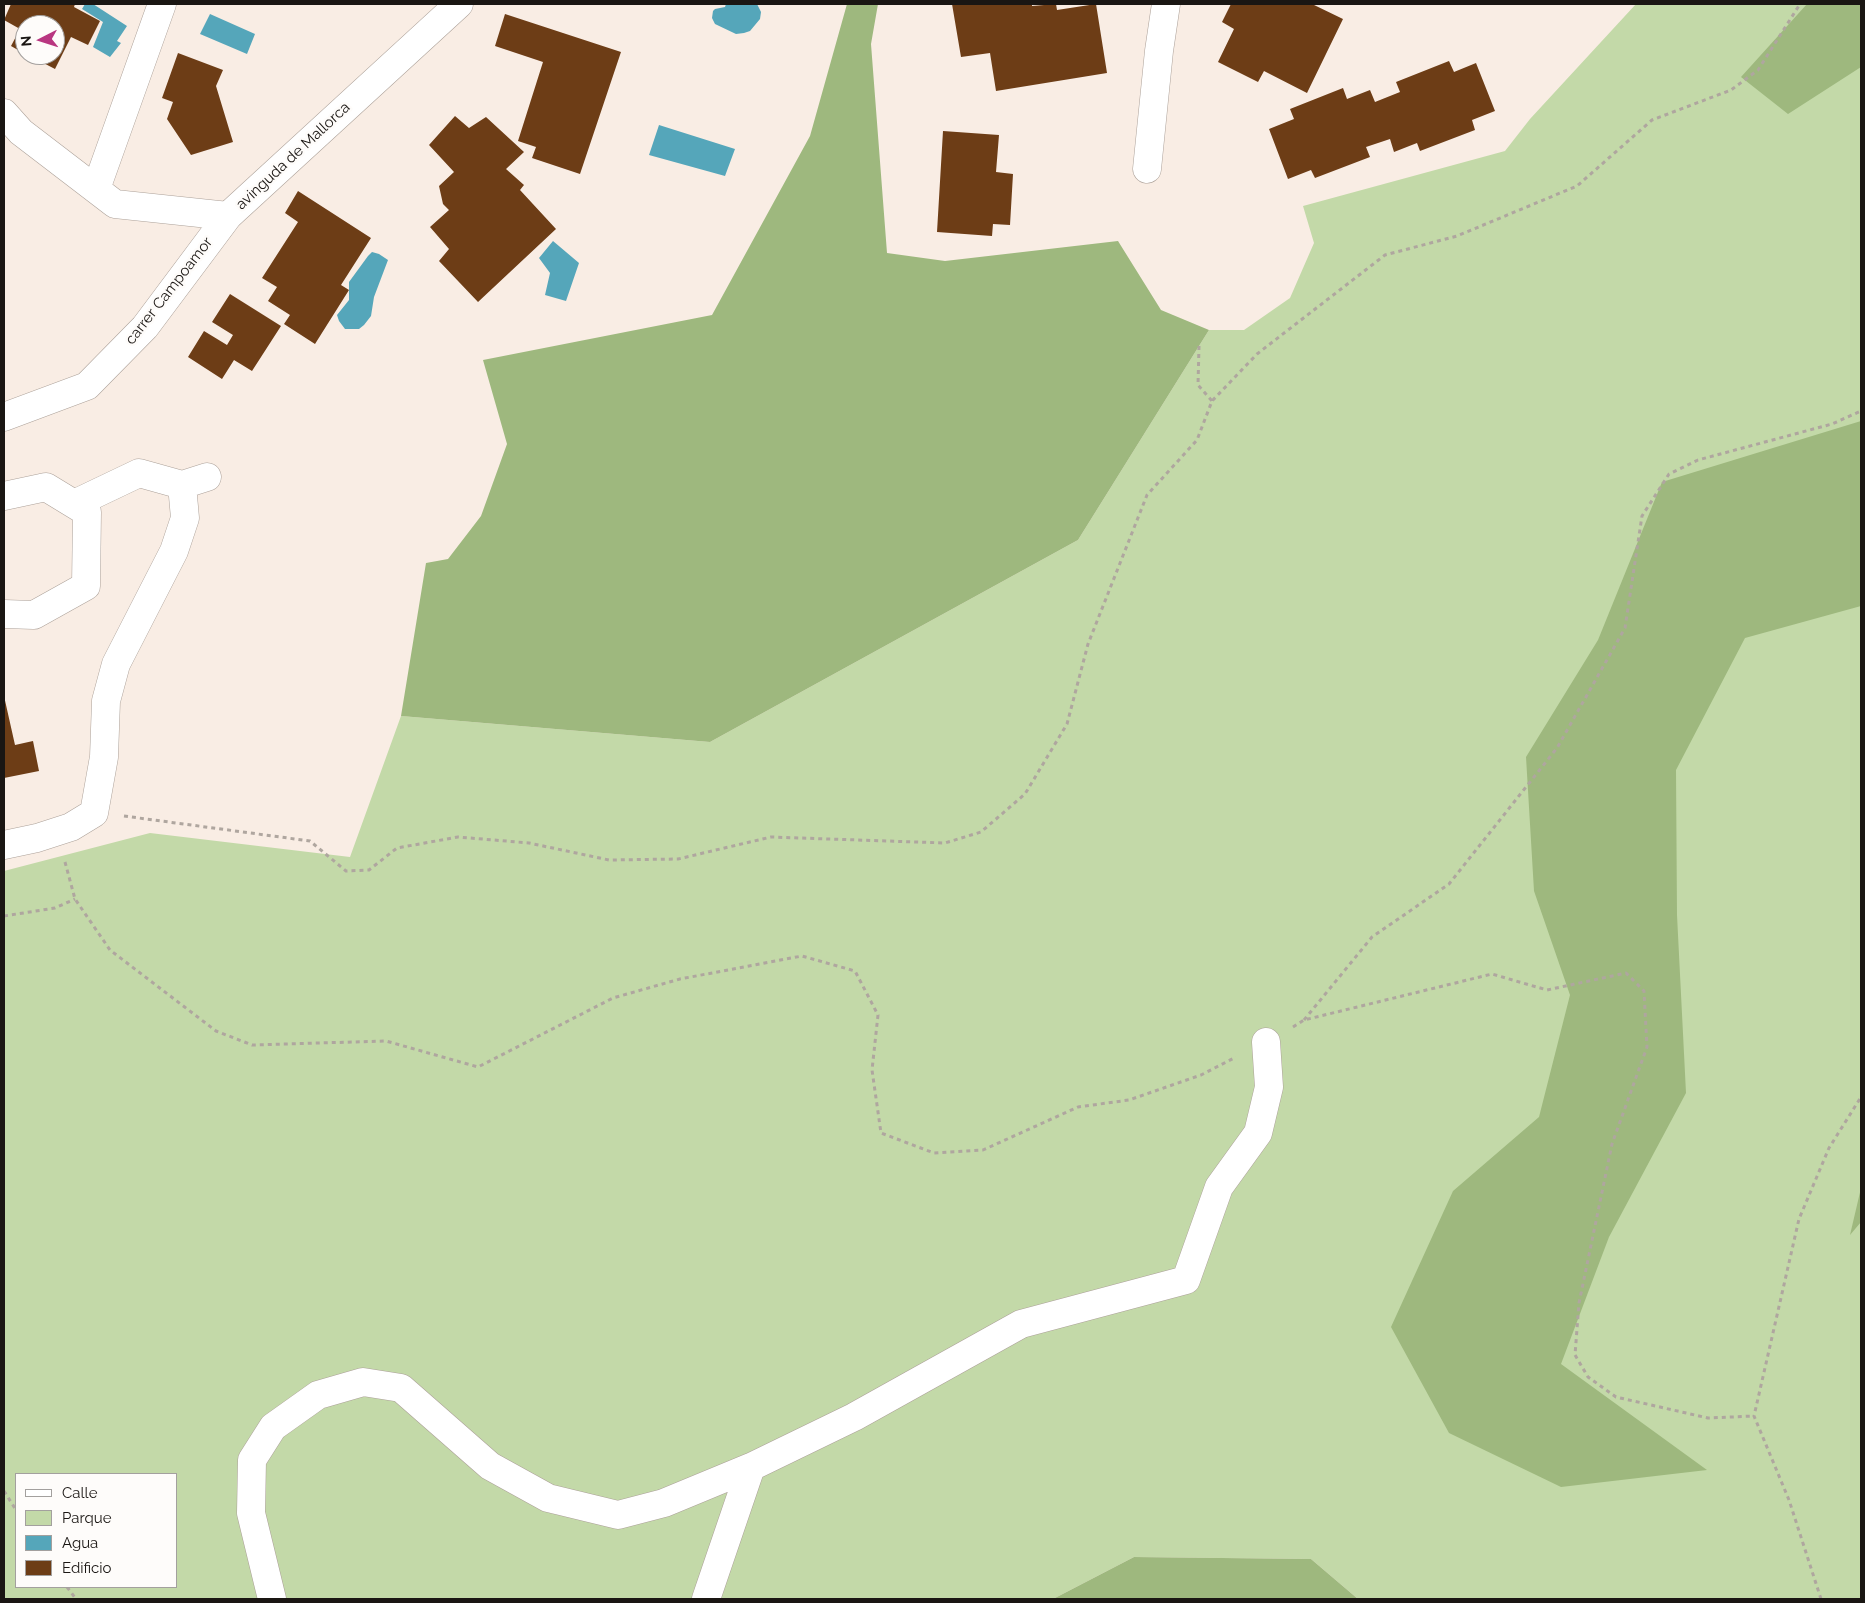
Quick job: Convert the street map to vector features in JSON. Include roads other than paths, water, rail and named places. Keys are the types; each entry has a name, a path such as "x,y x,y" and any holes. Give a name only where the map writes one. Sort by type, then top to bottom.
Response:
{"street":[{"path":"96,189 162,4"},
{"name":"avinguda de Mallorca","path":"4,113 21,132 115,204 228,216 459,4"},
{"path":"1147,169 1159,51 1166,4"},
{"name":"carrer Campoamor","path":"4,417 87,386 145,326 228,216"},
{"path":"4,845 37,838 71,827 94,814 104,757 106,701 116,664 174,551 185,518 194,481 139,473 74,504"},
{"path":"4,496 46,487 87,512 86,586 34,615 4,614"},
{"path":"272,1599 251,1513 252,1460 273,1427 318,1395 363,1382 401,1388 490,1466 548,1498 618,1515 664,1503 751,1467 854,1417 1021,1324 1186,1280 1219,1187 1258,1132 1269,1087 1266,1042"},
{"path":"706,1599 751,1467"}],"water":[{"path":"85,4 93,4 127,26 117,41 121,43 110,57 93,47 103,22 82,9"},
{"path":"726,4 757,4 761,12 760,19 750,31 736,34 715,24 712,18 715,9 725,7"},
{"path":"210,14 255,34 247,54 200,34"},
{"path":"659,125 735,149 725,176 649,155"},
{"path":"553,241 579,263 566,301 545,295 550,273 539,258"},
{"path":"372,252 388,260 374,297 371,316 359,329 345,329 337,315 349,300 349,282"}]}
